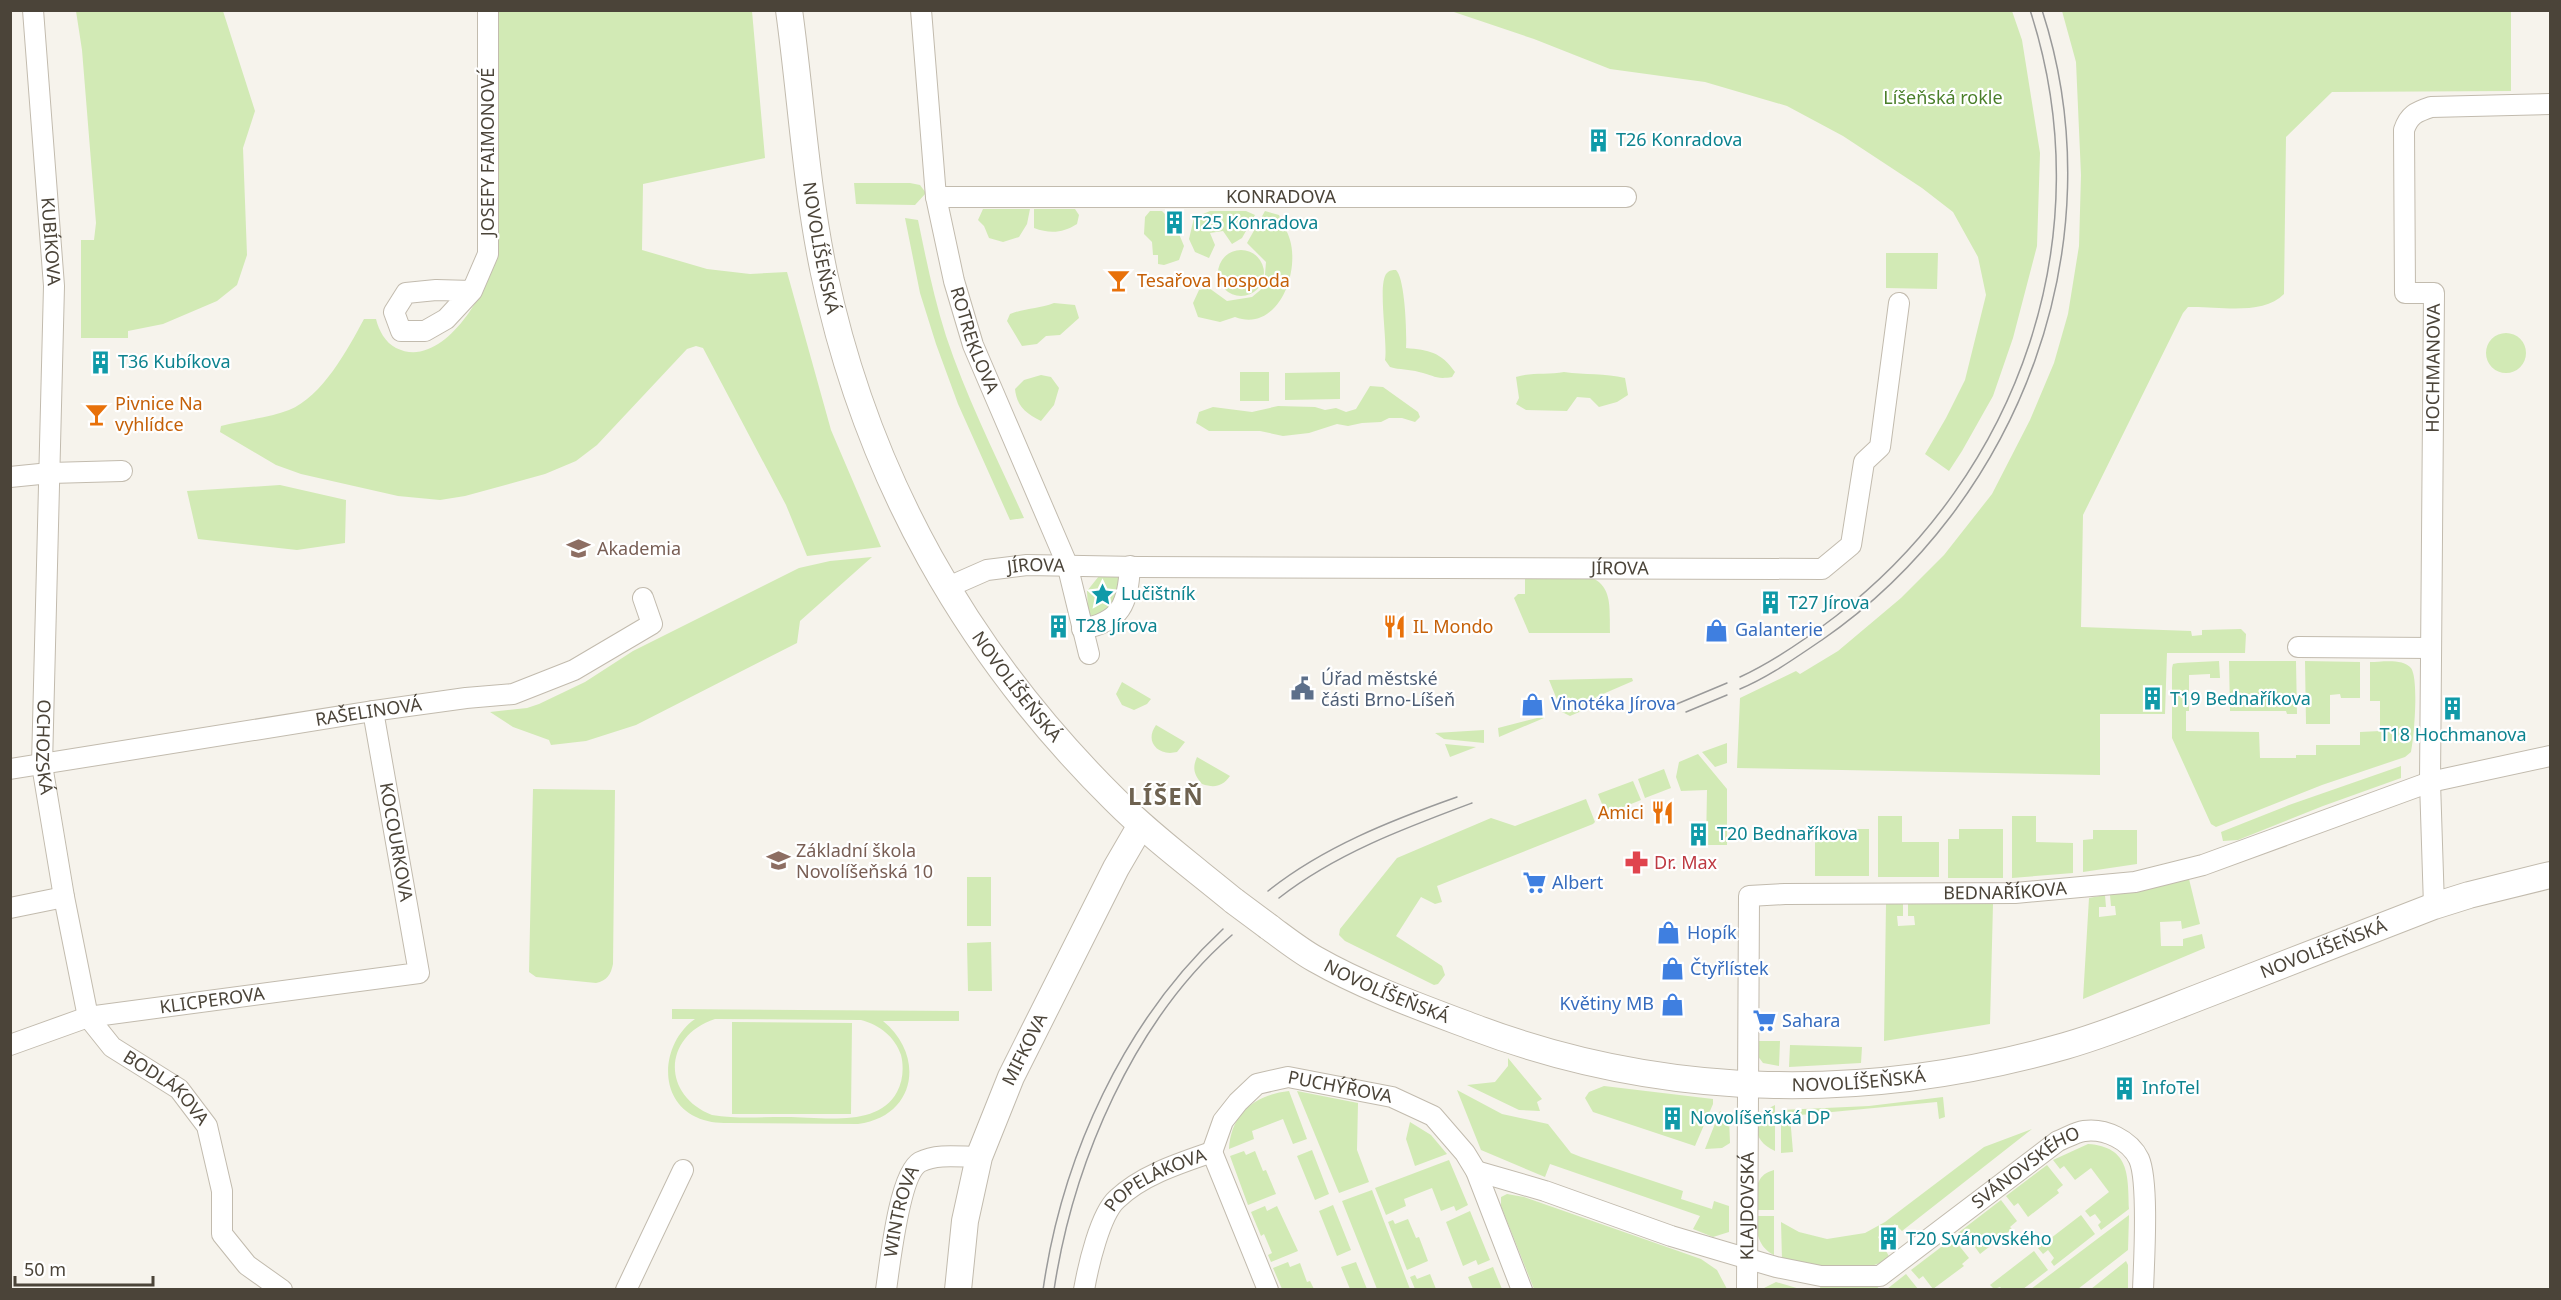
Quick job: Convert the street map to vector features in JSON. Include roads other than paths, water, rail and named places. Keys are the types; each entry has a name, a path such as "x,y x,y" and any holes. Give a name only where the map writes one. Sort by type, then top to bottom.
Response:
{"street":[{"name":"KUBÍKOVA","path":"33,10 54,286 50,473"},
{"name":"JOSEFY FAIMONOVÉ","path":"472,291 488,254 488,10"},
{"name":"NOVOLÍŠEŇSKÁ","path":"789,10 819,242 843,349 881,456 912,524 946,588 1005,673 1046,725 1092,777 1141,825 1234,901 1313,958 1363,982 1519,1044 1565,1058 1639,1073 1748,1085 1844,1085 1951,1073 2011,1061 2069,1045 2169,1009 2434,906 2550,875"},
{"name":"ROTREKLOVA","path":"921,10 936,197 954,281 973,345 1067,564 1089,654"},
{"name":"HOCHMANOVA","path":"2434,906 2430,782 2434,293 2405,293 2404,130 2408,117 2417,111 2431,107 2550,104"},
{"name":"KONRADOVA","path":"936,197 1626,197"},
{"name":"JÍROVA","path":"946,588 987,570 1027,565 1067,564 1822,569 1851,545 1864,462 1881,447 1899,303"},
{"path":"10,477 50,473 122,471"},
{"name":"OCHOZSKÁ","path":"50,473 42,765 64,897 88,1017"},
{"path":"1082,629 1097,626 1112,619 1120,611 1126,598 1130,566"},
{"name":"RAŠELINOVÁ","path":"10,769 373,711 513,694 574,670 652,624 643,598"},
{"path":"2298,647 2431,648"},
{"name":"KOCOURKOVA","path":"373,711 419,973"},
{"path":"2430,782 2550,756"},
{"name":"BEDNAŘÍKOVA","path":"1748,1085 1749,896 2015,893 2135,882 2203,865 2430,782"},
{"name":"MIFKOVA","path":"958,1290 964,1221 979,1157 1011,1077 1116,868 1141,825"},
{"path":"10,908 64,897"},
{"name":"KLICPEROVA","path":"10,1045 88,1017 419,973"},
{"name":"BODLÁKOVA","path":"88,1017 112,1047 179,1089 207,1126 222,1191 222,1234 247,1265 282,1290"},
{"name":"PUCHÝŘOVA","path":"1212,1152 1223,1121 1238,1102 1257,1084 1288,1077 1380,1093 1433,1116 1465,1153 1476,1171 1522,1290"},
{"name":"KLAJDOVSKÁ","path":"1748,1085 1748,1290"},
{"name":"SVÁNOVSKÉHO","path":"1748,1259 1821,1276 1880,1276 2058,1141 2084,1131 2112,1134 2128,1144 2139,1159 2143,1178 2143,1290"},
{"name":"POPELÁKOVA","path":"1084,1290 1099,1230 1115,1200 1151,1177 1212,1152 1268,1290"},
{"name":"WINTROVA","path":"886,1290 904,1188 910,1172 918,1163 932,1157 979,1157"},
{"path":"626,1290 683,1170"},
{"path":"1476,1171 1545,1191 1671,1236 1748,1259"}],"tram line":[{"path":"1740,677 1777,657 1825,625 1900,558 1954,493 1997,421 2029,344 2049,263 2056,179 2050,95 2030,10"},
{"path":"1740,689 1772,673 1822,640 1891,583 1951,517 1999,442 2035,361 2058,276 2068,187 2062,98 2042,10"},
{"path":"1672,706 1727,683"},
{"path":"1686,712 1727,695"},
{"path":"1268,891 1312,861 1359,836 1457,797"},
{"path":"1279,898 1323,868 1371,843 1472,803"},
{"path":"1043,1290 1052,1240 1065,1190 1082,1141 1103,1094 1128,1048 1156,1005 1188,965 1223,929"},
{"path":"1054,1290 1063,1242 1076,1193 1113,1097 1138,1051 1166,1008 1197,969 1232,935"}],"place":[{"name":"T26 Konradova","path":"1598,140"},
{"name":"T25 Konradova","path":"1174,223"},
{"name":"Tesařova hospoda","path":"1119,281"},
{"name":"T36 Kubíkova","path":"100,362"},
{"name":"Pivnice Na vyhlídce","path":"97,414"},
{"name":"Akademia","path":"579,549"},
{"name":"Lučištník","path":"1103,594"},
{"name":"T27 Jírova","path":"1770,603"},
{"name":"T28 Jírova","path":"1058,626"},
{"name":"IL Mondo","path":"1395,627"},
{"name":"Galanterie","path":"1717,630"},
{"name":"Úřad městské části Brno-Líšeň","path":"1303,689"},
{"name":"T19 Bednaříkova","path":"2152,699"},
{"name":"Vinotéka Jírova","path":"1533,704"},
{"name":"T18 Hochmanova","path":"2453,709"},
{"name":"Amici","path":"1662,813"},
{"name":"T20 Bednaříkova","path":"1699,834"},
{"name":"Základní škola Novolíšeňská 10","path":"778,861"},
{"name":"Dr. Max","path":"1636,863"},
{"name":"Albert","path":"1534,883"},
{"name":"Hopík","path":"1669,933"},
{"name":"Čtyřlístek","path":"1672,969"},
{"name":"Květiny MB","path":"1672,1004"},
{"name":"Sahara","path":"1764,1021"},
{"name":"InfoTel","path":"2124,1088"},
{"name":"Novolíšeňská DP","path":"1672,1118"},
{"name":"T20 Svánovského","path":"1888,1239"}],"district":[{"name":"LÍŠEŇ","path":"1166,797"}],"park label":[{"name":"Líšeňská rokle","path":"1943,98"}]}
